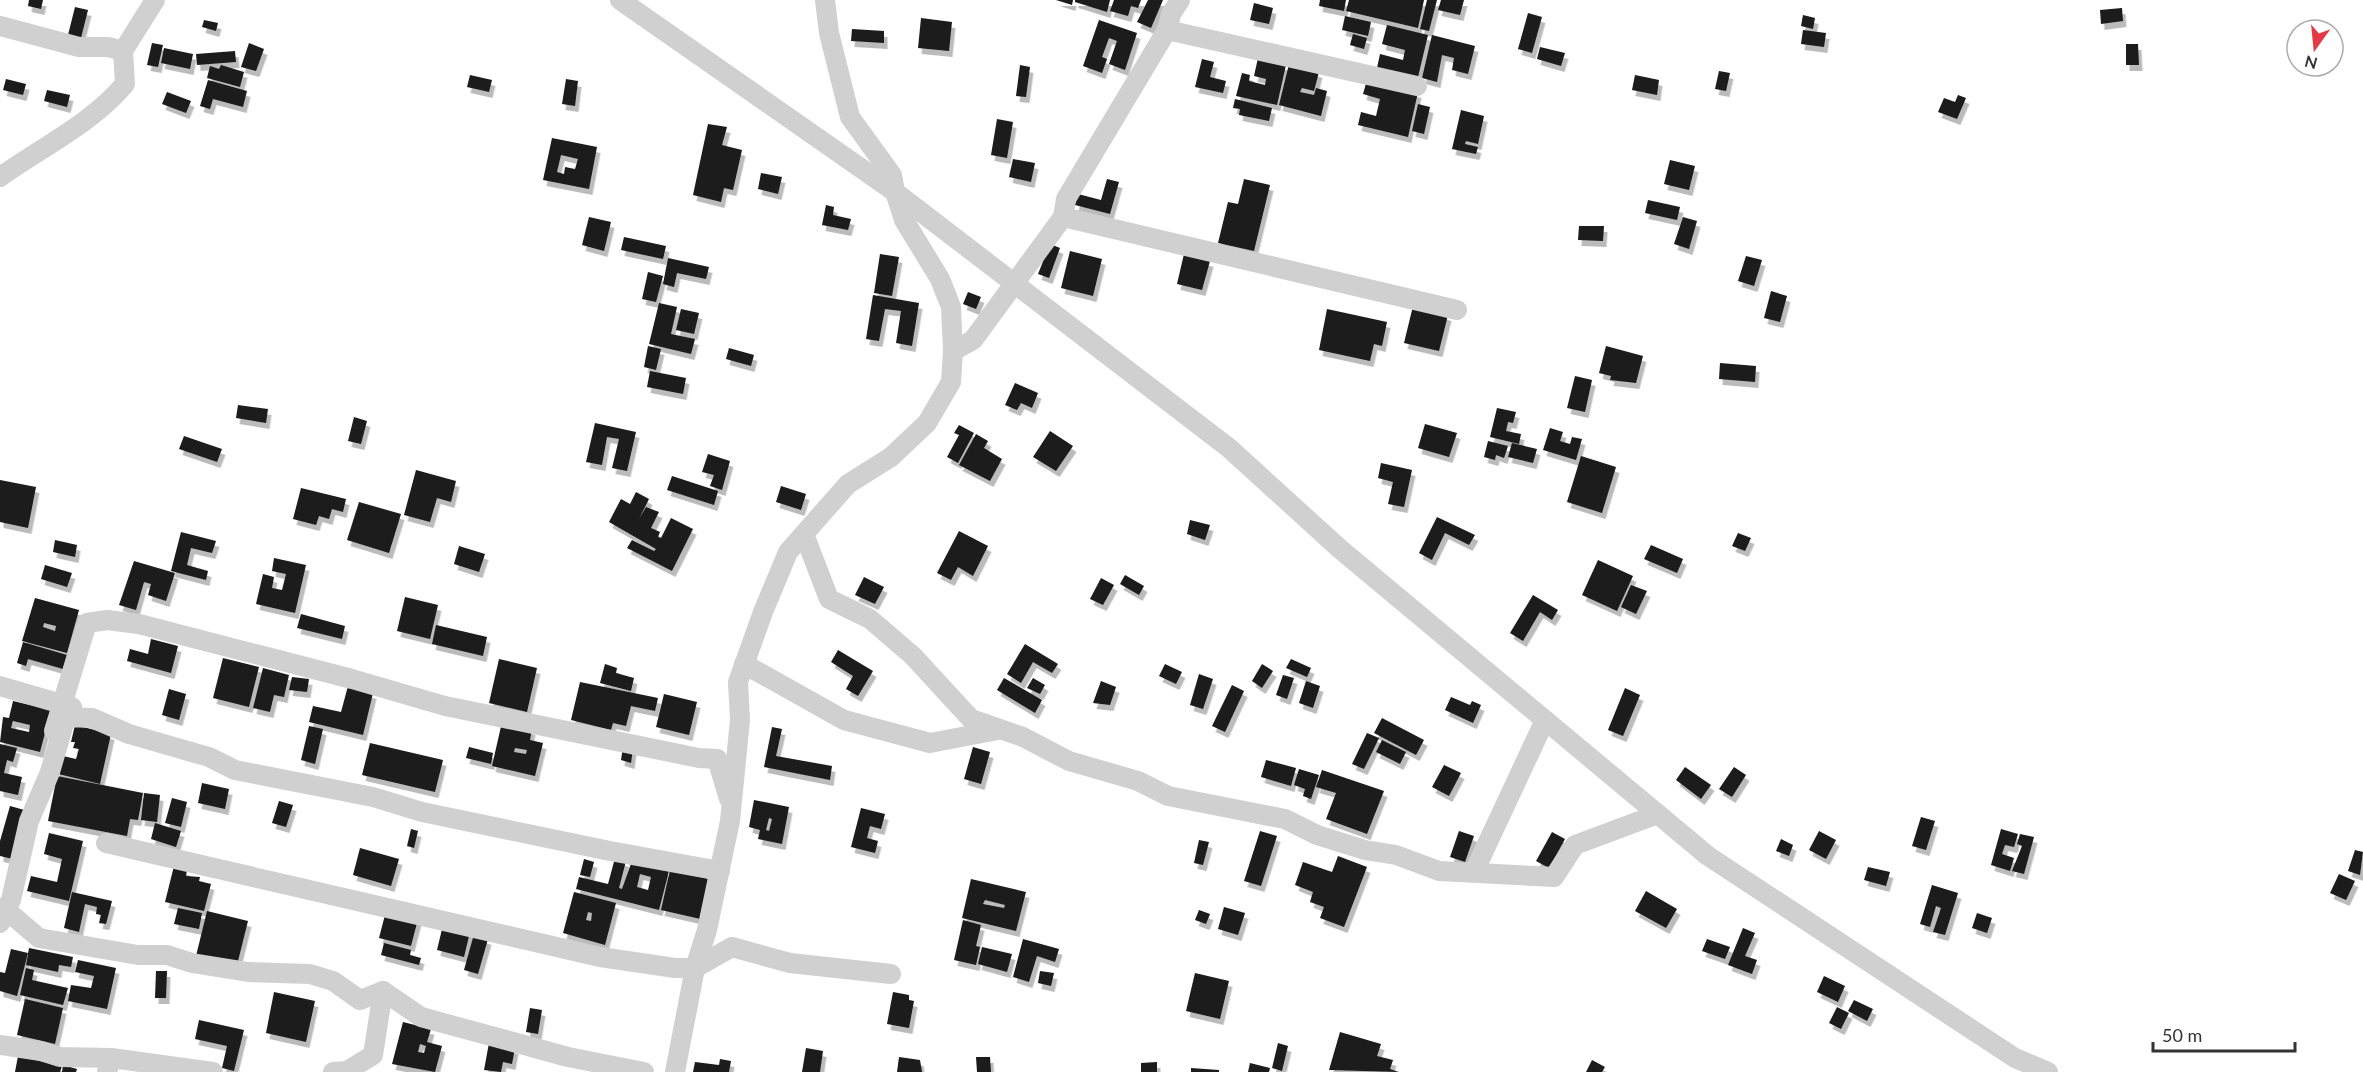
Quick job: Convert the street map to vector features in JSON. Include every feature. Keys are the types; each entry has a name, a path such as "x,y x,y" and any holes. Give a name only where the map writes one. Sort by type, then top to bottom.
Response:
{"street":[{"path":"0,177 81,124 112,99 125,84 123,51 155,0"},
{"path":"620,0 895,192 1229,448 1340,549 1708,856 2015,1058 2048,1072"},
{"path":"675,1072 695,968 720,871 731,807 740,720 738,682 788,552 848,484 891,457 927,423 951,382 953,351 951,307 940,279 904,220 892,175 850,117 829,33 825,0"},
{"path":"953,351 973,340 1063,217 1066,199 1167,30 1171,14 1180,0"},
{"path":"0,26 80,47 123,51"},
{"path":"1167,30 1417,86"},
{"path":"1063,217 1457,310"},
{"path":"804,534 830,599 870,619 914,656 971,719 1023,737 1069,761 1138,781 1168,796 1285,819 1317,835 1365,850 1396,855 1439,871 1554,877 1575,845 1658,814"},
{"path":"383,991 360,1000 333,981 310,974 248,972 192,963 167,955 138,955 39,938 2,913 11,900 61,704 87,623 107,620 139,624 352,679 445,706 699,758 717,759 731,807"},
{"path":"744,664 844,720 930,743 998,730"},
{"path":"0,686 124,723"},
{"path":"34,809 50,772 66,717 92,718 129,734 209,757 235,770 373,797 422,812 720,871"},
{"path":"1474,872 1545,720"},
{"path":"106,843 600,957 675,968 695,968 732,947 790,963 891,974"},
{"path":"344,1072 373,1055 383,991"},
{"path":"383,991 421,1017 568,1057 644,1072"},
{"path":"0,1045 41,1050 60,1058 109,1065 213,1072"}],"building":[{"path":"29,0 43,0 41,9 28,6"},
{"path":"1056,0 1073,0 1072,5"},
{"path":"1075,0 1110,0 1107,12 1075,2"},
{"path":"1114,0 1141,0 1138,8 1131,6 1128,16 1110,11"},
{"path":"1148,0 1163,0 1151,28 1137,22"},
{"path":"1320,0 1346,0 1344,11 1319,6"},
{"path":"1349,0 1424,0 1418,28 1346,11"},
{"path":"1427,0 1437,0 1429,31 1420,29"},
{"path":"1441,0 1464,0 1460,15 1438,10"},
{"path":"1254,3 1273,8 1269,24 1250,20"},
{"path":"75,7 88,10 80,42 67,39"},
{"path":"2122,8 2123,21 2101,24 2100,10"},
{"path":"1528,13 1542,17 1532,53 1518,49"},
{"path":"1803,15 1815,18 1813,29 1801,26"},
{"path":"1345,16 1371,22 1368,36 1342,30"},
{"path":"921,18 952,22 949,51 918,48"},
{"path":"204,20 218,23 216,31 202,27"},
{"path":"1099,20 1137,33 1125,70 1109,64 1117,41 1109,38 1102,57 1107,59 1102,73 1083,66"},
{"path":"1387,25 1428,35 1418,77 1377,68 1380,54 1403,60 1405,50 1382,44"},
{"path":"852,29 884,31 884,43 851,41"},
{"path":"1803,30 1826,33 1824,47 1801,44"},
{"path":"1353,34 1367,38 1364,49 1350,45"},
{"path":"1432,35 1475,46 1468,74 1452,70 1454,58 1442,55 1437,82 1422,78"},
{"path":"152,43 163,45 158,67 147,65"},
{"path":"249,43 264,49 256,71 241,67"},
{"path":"2126,44 2138,44 2139,65 2126,65"},
{"path":"1540,47 1565,53 1561,66 1537,59"},
{"path":"164,48 193,54 190,69 161,63"},
{"path":"235,51 236,62 197,65 196,54"},
{"path":"1258,58 1286,65 1277,105 1236,96 1242,73 1250,75 1249,81 1265,85 1266,79 1254,76"},
{"path":"1202,59 1214,62 1210,77 1226,81 1223,93 1195,87"},
{"path":"1289,64 1319,72 1314,91 1302,88 1300,92 1314,95 1316,88 1327,91 1321,116 1279,105"},
{"path":"221,65 244,72 240,87 207,78 210,66 219,69"},
{"path":"1020,65 1030,67 1026,97 1016,96"},
{"path":"1719,71 1730,73 1726,91 1715,89"},
{"path":"470,75 492,80 489,92 467,87"},
{"path":"1635,75 1659,80 1657,95 1632,90"},
{"path":"6,79 26,84 23,95 3,90"},
{"path":"566,79 578,81 575,106 562,104"},
{"path":"208,80 247,91 243,107 213,99 210,109 200,106"},
{"path":"1367,80 1418,92 1408,137 1358,125 1361,112 1376,116 1380,99 1363,94"},
{"path":"47,90 70,95 67,107 44,101"},
{"path":"167,92 191,101 186,113 162,104"},
{"path":"1958,95 1966,98 1957,119 1938,112 1944,98 1955,102"},
{"path":"1235,99 1272,108 1269,121 1239,115 1240,109 1233,108"},
{"path":"1418,104 1430,107 1424,134 1412,131"},
{"path":"1461,110 1484,116 1478,144 1466,141 1465,144 1478,147 1476,154 1452,149"},
{"path":"997,119 1013,122 1007,158 991,155"},
{"path":"708,124 727,127 722,145 742,150 733,190 724,188 721,202 693,195"},
{"path":"552,138 597,147 589,189 543,180","holes":["561,155 578,159 575,169 565,167 564,174 557,172"]},
{"path":"1013,159 1035,163 1031,182 1009,177"},
{"path":"1670,160 1695,166 1689,190 1664,184"},
{"path":"761,173 782,177 778,194 758,189"},
{"path":"1107,179 1119,182 1110,214 1075,205 1078,194 1101,200"},
{"path":"1244,179 1270,185 1254,251 1218,243 1228,202 1238,204"},
{"path":"1648,200 1680,207 1677,220 1645,213"},
{"path":"826,205 834,207 833,215 851,219 848,230 822,225"},
{"path":"589,217 611,222 604,251 582,245"},
{"path":"1683,217 1697,221 1689,249 1674,244"},
{"path":"1579,226 1604,226 1603,241 1578,240"},
{"path":"624,237 666,246 663,259 621,250"},
{"path":"1050,244 1060,248 1049,278 1038,274"},
{"path":"1070,251 1102,259 1093,296 1061,288"},
{"path":"880,254 899,257 892,296 874,293"},
{"path":"1184,254 1210,261 1202,290 1177,284"},
{"path":"1746,256 1762,260 1754,286 1738,281"},
{"path":"668,258 709,267 706,279 677,273 674,287 663,284"},
{"path":"648,272 663,276 656,302 642,299"},
{"path":"1771,291 1787,296 1780,322 1764,318"},
{"path":"968,292 981,297 976,309 963,304"},
{"path":"873,295 919,303 912,346 896,343 901,311 885,309 879,341 866,339"},
{"path":"659,303 677,307 671,334 695,339 691,354 649,344"},
{"path":"1413,306 1448,315 1439,351 1404,343"},
{"path":"681,309 699,313 694,334 676,330"},
{"path":"1327,309 1387,322 1382,346 1374,344 1370,361 1319,350"},
{"path":"648,346 661,349 656,370 644,367"},
{"path":"1606,346 1643,356 1636,383 1610,380 1611,376 1599,373"},
{"path":"729,348 754,355 751,366 726,359"},
{"path":"1720,363 1756,366 1755,382 1719,379"},
{"path":"650,371 686,378 683,394 647,387"},
{"path":"1575,376 1592,380 1585,412 1567,408"},
{"path":"1015,383 1038,393 1032,408 1021,403 1017,410 1005,405"},
{"path":"238,405 268,409 266,423 236,418"},
{"path":"1497,408 1516,412 1513,423 1508,422 1506,431 1521,434 1519,444 1490,437"},
{"path":"354,417 367,421 361,444 348,441"},
{"path":"595,423 636,432 627,471 612,468 619,439 607,437 602,465 586,462"},
{"path":"1425,424 1457,433 1449,457 1418,448"},
{"path":"959,425 974,433 958,463 947,457 959,435 954,433"},
{"path":"1550,428 1563,432 1560,441 1570,444 1572,437 1582,439 1576,460 1543,450"},
{"path":"1050,431 1073,446 1056,471 1033,457"},
{"path":"976,434 988,441 984,448 1002,459 990,481 959,465"},
{"path":"184,436 222,449 217,462 179,449"},
{"path":"1488,441 1508,446 1504,458 1496,455 1495,460 1484,457"},
{"path":"1512,443 1537,449 1533,463 1508,457"},
{"path":"708,454 730,461 722,490 710,486 714,475 702,472"},
{"path":"1581,456 1616,467 1602,513 1567,502"},
{"path":"1381,463 1412,470 1404,507 1388,504 1393,482 1378,478"},
{"path":"416,470 456,481 451,502 437,498 430,522 404,515"},
{"path":"672,476 718,491 714,505 667,490"},
{"path":"0,480 36,487 28,528 0,522"},
{"path":"781,486 806,494 801,510 776,502"},
{"path":"301,488 346,499 343,512 332,509 329,519 319,516 316,525 293,519"},
{"path":"636,492 649,499 639,519 646,507 659,512 651,528 660,532 658,537 661,538 671,518 693,529 672,571 627,548 632,540 654,551 656,549 609,522 621,499 630,504"},
{"path":"359,502 401,514 389,553 347,540"},
{"path":"1437,517 1475,535 1469,545 1445,533 1432,560 1419,553"},
{"path":"1190,520 1210,525 1205,540 1187,534"},
{"path":"959,531 988,546 973,576 958,567 951,580 937,573"},
{"path":"181,532 216,541 212,553 191,548 187,565 208,571 206,580 171,571"},
{"path":"1738,533 1751,538 1745,551 1732,546"},
{"path":"55,540 77,545 75,557 53,552"},
{"path":"1651,545 1683,559 1677,573 1644,559"},
{"path":"459,546 485,554 479,572 454,564"},
{"path":"274,558 306,565 295,613 256,604 263,574 274,577 272,588 282,590 286,574 272,571"},
{"path":"1598,560 1633,576 1617,611 1582,595"},
{"path":"134,561 175,573 166,601 148,595 151,584 144,582 136,610 119,605"},
{"path":"45,565 72,573 67,587 41,579"},
{"path":"1125,575 1144,586 1139,595 1120,584"},
{"path":"864,577 884,587 875,604 855,595"},
{"path":"1101,578 1114,585 1103,605 1090,599"},
{"path":"1631,585 1647,591 1636,614 1621,607"},
{"path":"1533,595 1558,610 1552,620 1540,612 1523,641 1510,633"},
{"path":"405,597 438,605 430,639 397,631"},
{"path":"35,598 79,610 67,653 22,641","holes":["44,623 56,626 55,631 43,627"]},
{"path":"301,614 345,626 342,639 297,628"},
{"path":"436,625 487,637 483,656 432,644"},
{"path":"151,639 178,646 171,673 127,661 130,649 148,654"},
{"path":"23,642 67,655 63,669 28,659 26,666 17,663"},
{"path":"1025,644 1058,664 1052,673 1033,662 1021,683 1007,674"},
{"path":"838,650 873,671 858,696 846,689 853,676 831,662"},
{"path":"223,658 259,667 249,707 213,698"},
{"path":"499,659 537,668 527,712 489,703"},
{"path":"1291,659 1311,668 1307,677 1286,668"},
{"path":"605,664 617,668 616,673 634,678 631,691 600,683"},
{"path":"1165,664 1182,672 1176,684 1159,676"},
{"path":"1262,664 1273,671 1262,688 1252,681"},
{"path":"263,668 289,675 284,697 274,695 270,712 253,708"},
{"path":"1199,674 1213,679 1203,709 1190,705"},
{"path":"1283,675 1294,678 1287,699 1276,695"},
{"path":"292,677 309,679 307,692 289,690"},
{"path":"1004,678 1042,700 1035,713 997,690"},
{"path":"1033,678 1045,685 1040,694 1027,688"},
{"path":"1101,681 1116,687 1110,705 1093,703"},
{"path":"1306,681 1320,686 1313,708 1299,703"},
{"path":"580,682 658,698 655,711 631,706 626,726 613,723 611,730 571,720"},
{"path":"1232,685 1244,691 1225,732 1212,726"},
{"path":"348,686 373,693 363,735 309,722 313,706 341,712"},
{"path":"1625,688 1640,695 1623,736 1608,730"},
{"path":"169,689 186,694 179,720 162,715"},
{"path":"664,694 697,702 689,735 656,727"},
{"path":"1451,697 1470,705 1472,701 1481,705 1473,723 1445,710"},
{"path":"13,701 51,710 40,752 0,742 3,717 9,718","holes":["13,721 30,725 29,732 11,728"]},
{"path":"1382,718 1424,740 1416,755 1374,733"},
{"path":"502,722 532,729 530,740 543,743 535,776 492,766","holes":["515,748 527,750 526,754 514,752"]},
{"path":"75,725 111,734 100,784 54,773 63,756 76,759 79,749 73,748 75,742 71,742"},
{"path":"309,726 323,729 315,764 301,760"},
{"path":"772,727 782,729 776,756 832,766 830,780 764,767"},
{"path":"1367,733 1379,738 1364,769 1352,764"},
{"path":"1382,740 1406,752 1400,764 1376,752"},
{"path":"370,743 443,760 435,792 362,775"},
{"path":"0,744 17,748 13,762 7,760 4,773 22,777 18,795 0,791"},
{"path":"469,747 493,753 491,764 466,758"},
{"path":"623,747 633,749 631,763 621,760"},
{"path":"973,747 990,752 981,784 964,779"},
{"path":"1266,760 1296,768 1291,786 1261,777"},
{"path":"1444,765 1461,773 1449,796 1432,787"},
{"path":"1685,767 1711,785 1701,799 1676,780"},
{"path":"1734,767 1746,775 1732,797 1719,789"},
{"path":"1299,769 1319,775 1311,799 1303,796 1305,789 1294,785"},
{"path":"1322,770 1384,791 1367,834 1326,819 1336,793 1316,787"},
{"path":"57,776 143,793 138,820 130,819 127,836 48,821"},
{"path":"202,783 229,789 225,809 198,803"},
{"path":"144,793 160,795 157,822 141,820"},
{"path":"172,798 187,802 181,827 165,823"},
{"path":"754,800 789,807 782,844 758,839 760,830 749,827","holes":["769,818 772,819 769,831 766,830"]},
{"path":"279,801 293,805 286,827 272,823"},
{"path":"10,806 28,811 17,860 0,856 0,841"},
{"path":"861,808 885,814 881,829 870,826 867,838 878,841 875,853 851,847"},
{"path":"1921,817 1935,821 1926,850 1912,846"},
{"path":"155,823 181,831 176,847 151,839"},
{"path":"411,829 418,831 414,848 407,846"},
{"path":"2001,829 2018,834 2014,847 2005,845 2002,854 2014,858 2010,871 1991,865"},
{"path":"1260,831 1277,836 1261,886 1244,881"},
{"path":"1459,831 1474,836 1465,862 1450,857"},
{"path":"1819,831 1836,840 1826,859 1809,850"},
{"path":"1552,832 1565,839 1549,868 1536,861"},
{"path":"49,833 83,841 69,901 27,891 31,876 57,882 62,859 44,854"},
{"path":"2020,834 2034,837 2024,874 2012,871 2022,846 2017,844"},
{"path":"1781,839 1793,845 1789,856 1776,851"},
{"path":"1199,840 1209,842 1203,865 1194,863"},
{"path":"360,848 399,859 391,886 353,875"},
{"path":"2355,850 2363,852 2360,875 2348,871"},
{"path":"1338,856 1367,867 1344,927 1320,918 1324,907 1310,902 1313,892 1295,885 1303,862 1332,872"},
{"path":"615,858 626,861 619,888 622,889 632,861 669,871 659,910 576,889 579,877 608,884","holes":["640,874 651,877 648,890 637,887"]},
{"path":"584,859 594,862 590,877 580,875"},
{"path":"174,866 187,870 186,876 200,877 199,881 211,884 204,911 165,902"},
{"path":"1868,867 1890,872 1886,886 1864,880"},
{"path":"670,870 714,880 705,920 661,910"},
{"path":"2339,874 2355,881 2346,900 2330,893"},
{"path":"971,879 1026,892 1016,931 962,918","holes":["985,900 1005,905 1004,908 983,904"]},
{"path":"1932,885 1958,893 1945,935 1933,932 1941,908 1936,906 1930,927 1920,924"},
{"path":"1646,891 1677,909 1666,928 1635,911"},
{"path":"72,892 112,901 106,924 99,923 101,915 96,914 97,907 85,904 79,932 64,928"},
{"path":"574,892 616,903 605,945 563,933","holes":["588,912 592,913 591,921 586,920"]},
{"path":"1224,907 1245,913 1238,935 1218,929"},
{"path":"178,908 202,913 199,929 174,924"},
{"path":"1199,910 1210,914 1206,924 1195,920"},
{"path":"207,911 248,921 237,965 196,956"},
{"path":"386,911 418,919 411,946 379,938"},
{"path":"1977,913 1992,918 1987,933 1972,928"},
{"path":"963,920 981,925 976,946 980,947 976,965 954,960"},
{"path":"443,925 470,932 464,957 437,950"},
{"path":"1743,928 1755,933 1745,956 1757,960 1752,974 1728,965"},
{"path":"474,934 488,939 478,974 464,970"},
{"path":"1023,939 1059,949 1055,962 1037,956 1029,982 1013,977"},
{"path":"1707,939 1730,947 1725,959 1702,951"},
{"path":"384,943 411,950 410,955 421,958 419,965 381,955"},
{"path":"982,947 1012,954 1007,972 978,964"},
{"path":"29,948 73,957 71,967 59,965 58,972 26,965"},
{"path":"11,949 28,953 17,996 0,991 0,972 5,973"},
{"path":"78,960 116,968 107,1009 68,1001 71,985 91,988 94,976 75,972"},
{"path":"26,968 34,970 32,980 68,988 63,1005 20,995"},
{"path":"156,971 167,971 166,998 155,998"},
{"path":"1040,971 1054,973 1051,986 1038,983"},
{"path":"1195,973 1229,981 1220,1019 1186,1011"},
{"path":"1824,976 1845,986 1838,1002 1817,992"},
{"path":"274,992 315,1001 306,1042 266,1033"},
{"path":"893,992 909,995 909,1000 914,1001 909,1028 887,1024"},
{"path":"25,999 63,1008 55,1044 17,1035"},
{"path":"1854,1000 1873,1009 1867,1021 1848,1011"},
{"path":"1837,1007 1849,1013 1841,1029 1829,1023"},
{"path":"530,1008 542,1010 538,1034 526,1032"},
{"path":"199,1020 244,1030 234,1071 222,1068 227,1046 195,1039"},
{"path":"403,1022 431,1029 427,1042 442,1046 435,1072 392,1064","holes":["420,1044 426,1046 424,1053 418,1052"]},
{"path":"1340,1032 1381,1044 1377,1056 1393,1060 1390,1069 1399,1072 1329,1070"},
{"path":"489,1043 515,1048 512,1064 503,1062 501,1072 484,1070"},
{"path":"1278,1043 1288,1046 1282,1071 1272,1068"},
{"path":"806,1048 823,1051 820,1072 802,1072"},
{"path":"18,1056 62,1066 60,1072 15,1072"},
{"path":"899,1057 920,1060 922,1072 897,1072"},
{"path":"976,1057 990,1057 991,1072 977,1072"},
{"path":"720,1059 731,1061 729,1072 693,1072 695,1062 719,1065"},
{"path":"1592,1060 1605,1067 1602,1072 1586,1072"},
{"path":"1157,1062 1157,1072 1141,1072 1141,1063"},
{"path":"1250,1063 1270,1068 1269,1072 1248,1072"},
{"path":"63,1065 77,1069 76,1072 62,1072"},
{"path":"1191,1068 1219,1070 1219,1072 1191,1072"}]}
